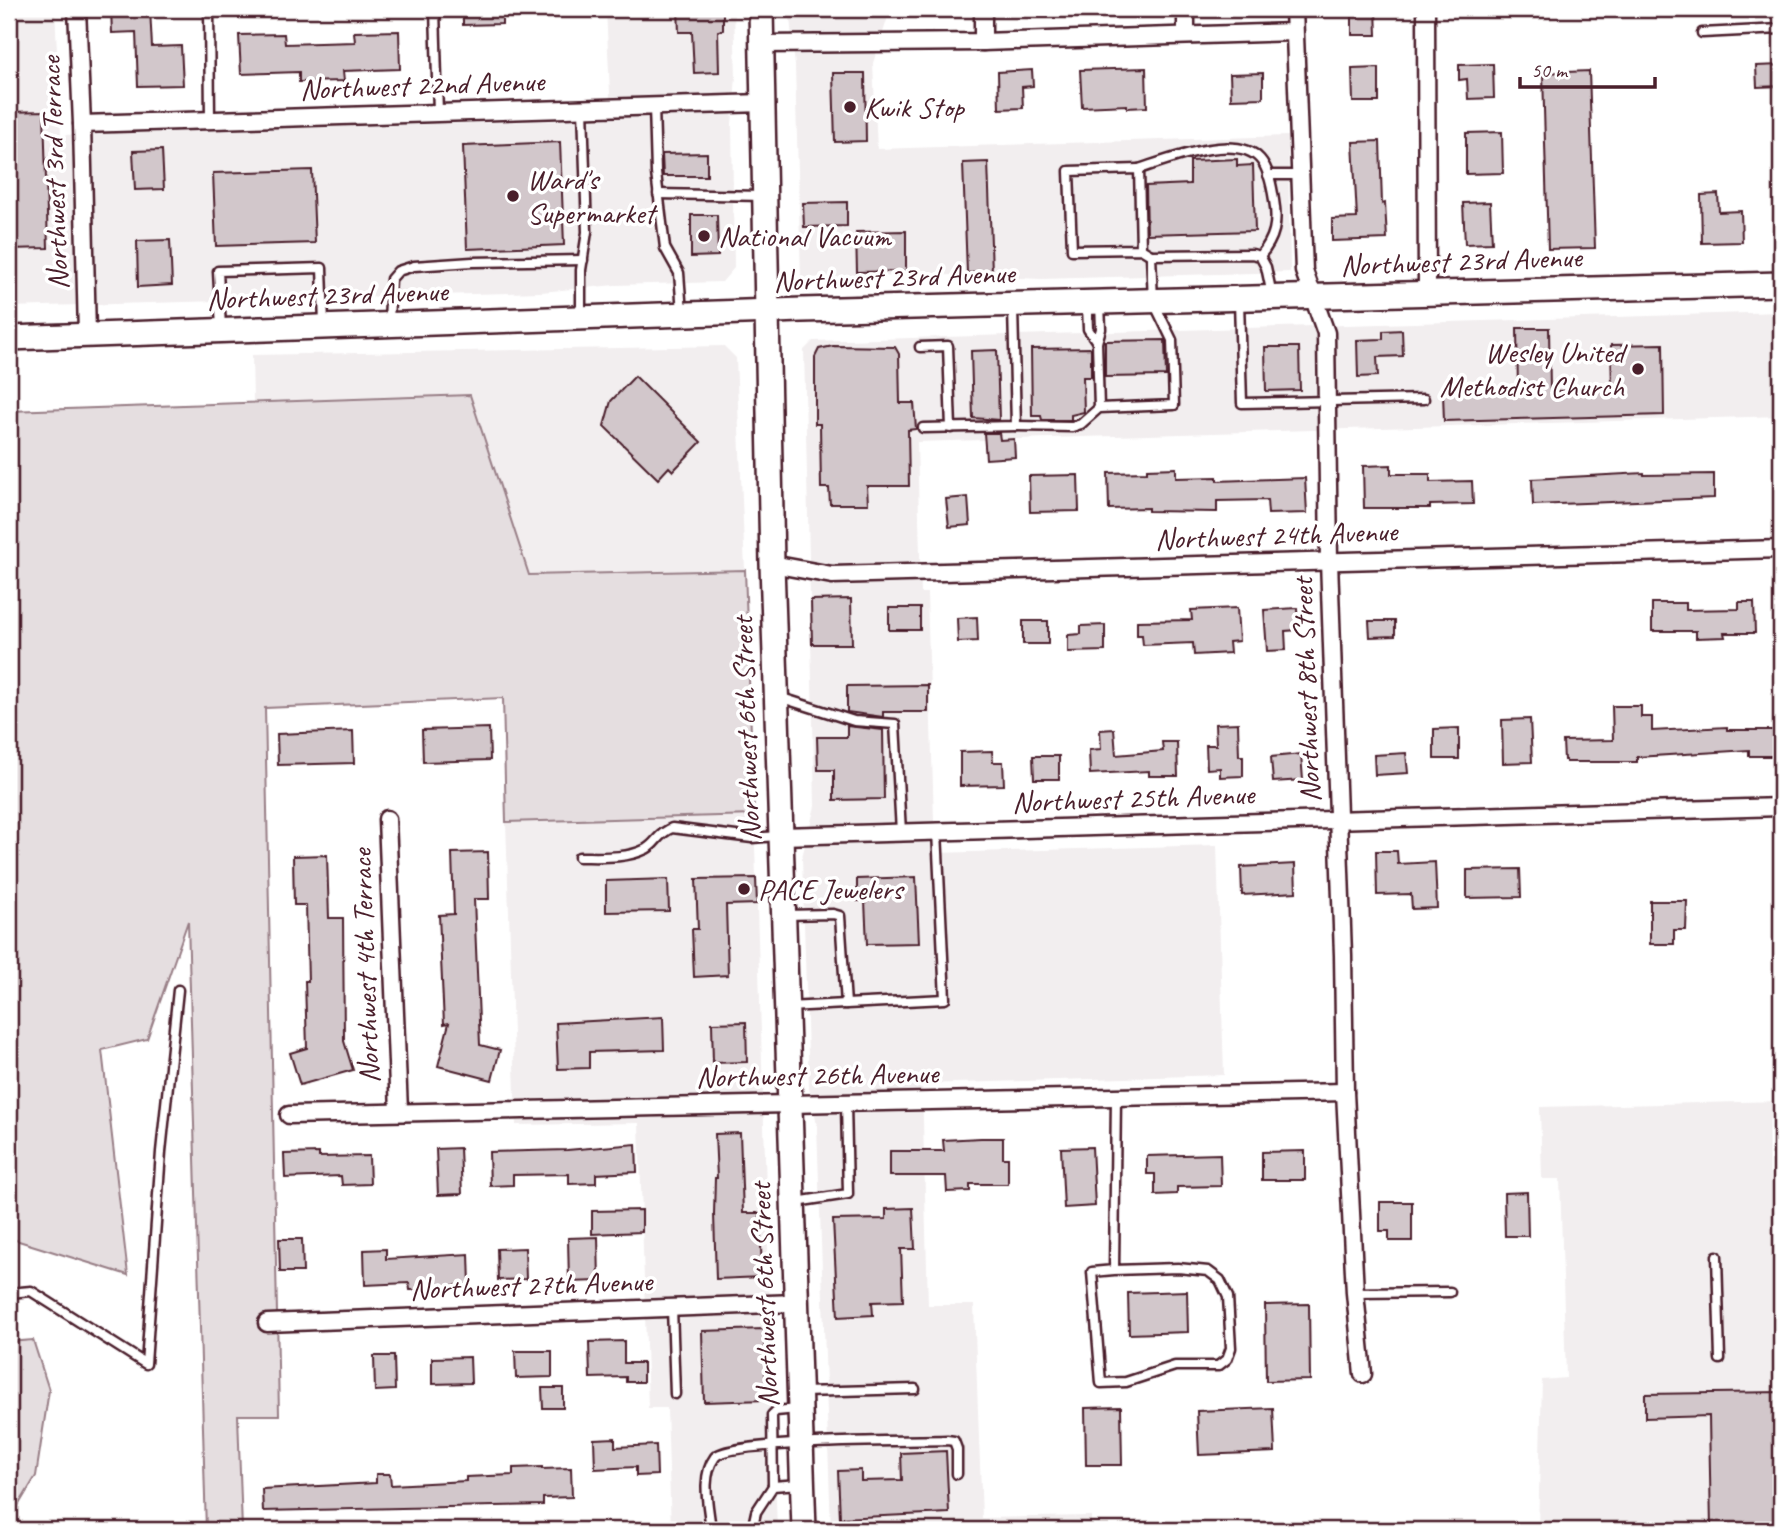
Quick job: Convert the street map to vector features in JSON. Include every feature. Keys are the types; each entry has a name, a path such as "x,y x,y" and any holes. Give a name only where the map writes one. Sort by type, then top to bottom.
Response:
{"main road":[{"name":"Northwest 6th Street","path":"761,9 772,564 804,1530"},
{"name":"Northwest 23rd Avenue","path":"9,338 682,314 1781,284"}],"street":[{"name":"Northwest 3rd Terrace","path":"77,9 87,335"},
{"path":"983,9 983,42"},
{"path":"1186,9 1186,36"},
{"name":"Northwest 8th Street","path":"1294,9 1304,271 1326,333 1329,561 1345,1092 1355,1293 1363,1374"},
{"path":"1426,9 1427,294"},
{"path":"762,44 983,42 1294,32"},
{"name":"Northwest 22nd Avenue","path":"82,124 763,103"},
{"name":"Northwest 24th Avenue","path":"772,564 832,575 1781,549"},
{"name":"Northwest 25th Avenue","path":"781,836 1781,807"},
{"name":"Northwest 4th Terrace","path":"387,819 399,1111"},
{"name":"Northwest 26th Avenue","path":"289,1115 1345,1092"},
{"name":"Northwest 27th Avenue","path":"267,1323 796,1303"}],"lane":[{"path":"209,9 210,120"},
{"path":"435,9 438,113"},
{"path":"1702,33 1781,29"},
{"path":"654,106 656,173 665,248 678,273 682,314"},
{"path":"581,318 587,232 583,108"},
{"path":"1260,256 1271,243 1276,210 1268,175 1260,159 1250,152 1238,149 1198,151 1139,169 1069,171 1072,250 1141,249 1151,255 1252,254 1260,256 1266,267 1272,298"},
{"path":"1139,169 1141,249"},
{"path":"1268,175 1300,175"},
{"path":"659,194 765,196"},
{"path":"923,428 1072,427 1081,424 1099,408 1174,405 1172,340 1153,301 1151,255"},
{"path":"389,325 391,279 405,267 472,262 583,260"},
{"path":"221,331 218,271 322,268 324,327"},
{"path":"1239,299 1242,403 1424,399"},
{"path":"1094,303 1101,329 1097,342 1099,408"},
{"path":"1094,303 1088,329 1097,342"},
{"path":"1013,305 1016,426"},
{"path":"920,347 948,346 950,428"},
{"path":"776,696 854,721 895,724 901,832"},
{"path":"579,858 613,857 649,848 662,832 672,828 752,838 781,836"},
{"path":"786,1007 945,999 937,831"},
{"path":"784,915 840,916 846,1004"},
{"path":"9,1293 31,1291 146,1364 161,1152 178,990"},
{"path":"1114,1270 1116,1097"},
{"path":"793,1202 848,1194 846,1103"},
{"path":"1717,1256 1720,1359"},
{"path":"1178,1268 1208,1271 1220,1280 1228,1297 1231,1325 1231,1349 1227,1359 1218,1366 1175,1366 1126,1382 1101,1383 1092,1272 1114,1270 1178,1268"},
{"path":"1355,1293 1450,1292"},
{"path":"672,1308 675,1394"},
{"path":"752,1530 756,1512 773,1486 772,1415 776,1411 799,1401 915,1389"},
{"path":"711,1530 706,1482 713,1460 722,1452 801,1444 947,1440 954,1441 957,1449 957,1474"},
{"path":"773,1486 802,1484"},
{"path":"871,1530 909,1530"}],"shaded area":[{"path":"9,9 55,9 61,135 608,119 610,93 606,9 734,9 734,268 722,282 615,285 541,292 9,307"},
{"path":"789,9 886,9 887,20 873,63 877,149 1288,136 1290,272 1041,279 957,275 801,278 795,66"},
{"path":"1781,312 1781,416 917,442 921,593 927,593 935,853 1217,845 1224,1075 922,1084 928,1305 974,1305 982,1518 1091,1516 1091,1530 831,1530 817,1125 809,1088 802,857 815,806 804,350 813,341"},
{"path":"724,346 736,358 745,570 528,575 470,395 253,402 252,355"},
{"path":"470,395 529,575 745,570 754,815 506,822 503,698 265,708 279,1415 238,1415 242,1530 206,1530 188,921 147,1039 102,1050 128,1275 9,1238 9,411"},
{"path":"754,815 777,1530 671,1530 667,1408 648,1408 639,1123 516,1125 506,822"},
{"path":"1781,1101 1781,1530 1538,1530 1542,1380 1566,1378 1560,1179 1542,1179 1540,1107"},
{"path":"33,1340 49,1390 36,1476 9,1521 9,1342"}],"building":[{"path":"111,9 150,9 152,47 181,46 183,85 138,86 136,32 112,33"},
{"path":"463,9 502,9 502,24 463,25"},
{"path":"678,9 723,9 723,30 718,31 719,72 694,73 692,32 679,32"},
{"path":"1352,9 1376,9 1377,35 1352,35"},
{"path":"399,31 400,69 343,71 344,81 299,82 299,72 241,74 239,35 284,34 285,44 355,42 354,32"},
{"path":"1493,64 1494,98 1468,99 1467,79 1459,80 1459,65"},
{"path":"1781,65 1781,86 1757,87 1756,66"},
{"path":"1146,68 1147,107 1082,107 1080,70"},
{"path":"1379,68 1379,102 1353,102 1352,69"},
{"path":"1032,70 1033,86 1022,87 1023,108 999,109 998,72"},
{"path":"1589,71 1595,248 1548,249 1543,73"},
{"name":"Kwik Stop","path":"833,73 865,73 866,141 835,142"},
{"path":"1263,73 1263,98 1231,99 1230,74"},
{"path":"44,111 48,248 9,249 9,112"},
{"path":"1502,132 1503,173 1466,174 1466,133"},
{"path":"1380,141 1382,204 1385,203 1387,239 1332,241 1332,219 1357,218 1353,142"},
{"name":"Ward's Supermarket","path":"560,142 564,245 467,249 463,146"},
{"path":"162,150 164,189 135,190 133,151"},
{"path":"707,153 707,176 663,176 662,154"},
{"path":"1237,159 1237,166 1253,165 1255,231 1147,234 1146,186 1190,184 1190,161"},
{"path":"988,162 992,272 967,273 963,163"},
{"path":"312,170 315,243 216,246 213,173"},
{"path":"1718,194 1719,212 1741,211 1742,242 1702,243 1701,195"},
{"path":"847,202 847,226 804,227 803,203"},
{"path":"1490,202 1492,243 1465,244 1463,203"},
{"name":"National Vacuum","path":"691,215 717,215 718,256 691,257"},
{"path":"906,231 906,271 857,272 856,232"},
{"path":"170,240 172,285 138,287 137,241"},
{"path":"1517,328 1549,328 1550,391 1612,390 1611,345 1663,344 1664,415 1444,421 1443,393 1518,392"},
{"path":"1402,330 1403,356 1377,357 1378,376 1358,377 1357,340 1383,339 1383,331"},
{"path":"1165,340 1166,376 1105,377 1105,341"},
{"path":"833,346 895,347 899,354 900,403 914,403 916,429 908,430 909,486 867,486 868,504 830,504 829,488 821,488 820,424 815,424 815,357 819,349"},
{"path":"1265,347 1299,347 1300,390 1266,391"},
{"path":"1091,348 1091,377 1083,377 1084,412 1071,415 1071,420 1042,420 1041,416 1032,416 1031,349"},
{"path":"997,350 999,420 973,418 971,351"},
{"path":"635,376 701,442 673,471 669,467 658,479 604,426 611,401"},
{"path":"984,433 999,433 1000,440 1014,439 1015,457 986,459"},
{"path":"1391,465 1391,474 1430,474 1430,482 1472,481 1473,504 1430,505 1430,508 1364,508 1363,466"},
{"path":"1176,468 1176,478 1217,477 1217,481 1305,478 1307,513 1268,514 1267,500 1217,501 1217,512 1109,509 1108,473"},
{"path":"1644,473 1714,474 1714,498 1533,505 1532,479"},
{"path":"1078,475 1079,511 1030,512 1029,476"},
{"path":"968,497 970,525 949,527 946,499"},
{"path":"851,599 852,644 812,644 811,600"},
{"path":"1739,602 1754,602 1755,633 1724,633 1725,637 1696,638 1696,631 1652,631 1652,603 1686,603 1686,610 1739,609"},
{"path":"889,608 920,608 920,630 889,630"},
{"path":"1237,608 1239,641 1229,642 1230,653 1194,655 1193,643 1143,645 1142,635 1137,635 1137,621 1192,620 1191,610"},
{"path":"1297,608 1298,630 1285,631 1286,650 1267,651 1264,610"},
{"path":"977,617 978,641 958,642 957,618"},
{"path":"1023,621 1048,621 1048,644 1023,644"},
{"path":"1369,621 1395,621 1395,636 1370,637"},
{"path":"1105,625 1105,651 1068,652 1068,635 1081,634 1081,626"},
{"path":"928,685 928,712 883,712 883,717 847,712 847,686"},
{"path":"1612,706 1641,706 1641,717 1652,717 1652,731 1727,727 1727,730 1777,730 1776,756 1749,756 1749,750 1637,757 1637,762 1566,762 1563,741 1613,740"},
{"path":"1530,719 1532,762 1503,763 1502,720"},
{"path":"1238,723 1239,756 1243,756 1243,776 1220,777 1220,768 1207,769 1206,745 1216,745 1215,724"},
{"path":"847,726 883,730 884,799 834,800 834,770 818,770 817,737 847,737"},
{"path":"489,728 490,760 423,762 422,730"},
{"path":"1459,728 1459,759 1434,759 1434,729"},
{"path":"1114,729 1116,755 1163,751 1162,742 1177,742 1178,776 1149,776 1149,771 1090,774 1089,750 1101,749 1100,730"},
{"path":"353,731 354,763 278,765 277,734"},
{"path":"992,751 993,762 1003,762 1004,785 960,786 960,752"},
{"path":"1406,753 1408,773 1375,775 1374,755"},
{"path":"1301,754 1303,780 1273,782 1271,757"},
{"path":"1033,756 1059,756 1059,779 1034,779"},
{"path":"1376,851 1397,851 1398,864 1435,862 1437,908 1412,909 1411,894 1377,895"},
{"path":"488,852 489,899 474,899 480,1045 500,1050 492,1080 438,1066 449,1023 444,1024 439,915 454,914 452,853"},
{"path":"327,855 329,918 343,918 344,1041 353,1070 300,1085 290,1053 307,1048 306,905 294,905 293,856"},
{"path":"1295,864 1296,892 1242,895 1241,867"},
{"path":"1520,869 1521,897 1467,898 1467,870"},
{"path":"916,877 919,943 867,944 865,901 857,901 857,879"},
{"path":"756,878 757,904 726,905 728,975 694,977 692,929 698,929 696,879"},
{"path":"668,879 669,911 606,912 606,881"},
{"path":"1650,901 1687,901 1686,930 1674,930 1674,944 1650,944"},
{"path":"663,1017 664,1050 589,1052 589,1068 558,1069 556,1023"},
{"path":"746,1022 747,1062 713,1063 712,1023"},
{"path":"740,1133 743,1213 760,1213 762,1277 716,1279 715,1134"},
{"path":"1003,1138 1003,1158 1008,1158 1008,1184 970,1184 970,1191 947,1192 946,1176 890,1176 890,1151 944,1151 943,1140"},
{"path":"636,1144 637,1172 596,1174 596,1183 569,1184 569,1174 513,1175 513,1185 490,1186 489,1152 567,1150"},
{"path":"1092,1147 1095,1206 1064,1208 1061,1148"},
{"path":"460,1148 462,1194 438,1195 436,1149"},
{"path":"1305,1151 1305,1180 1262,1180 1262,1152"},
{"path":"319,1153 319,1157 369,1156 370,1184 342,1185 341,1176 285,1178 284,1154"},
{"path":"1220,1154 1221,1186 1177,1187 1177,1194 1155,1195 1155,1174 1147,1174 1147,1156"},
{"path":"1527,1192 1528,1236 1505,1236 1504,1193"},
{"path":"1380,1202 1412,1202 1412,1241 1389,1241 1389,1231 1380,1231"},
{"path":"913,1208 915,1249 901,1249 903,1301 872,1302 873,1315 838,1317 833,1220 886,1219 886,1209"},
{"path":"642,1210 642,1232 592,1234 592,1211"},
{"path":"598,1237 599,1281 569,1282 568,1238"},
{"path":"279,1239 302,1239 303,1272 280,1272"},
{"path":"525,1248 526,1279 498,1280 497,1249"},
{"path":"386,1249 386,1259 469,1254 470,1285 432,1286 432,1290 410,1290 409,1283 365,1285 364,1250"},
{"path":"1187,1291 1188,1332 1129,1334 1128,1293"},
{"path":"1309,1304 1310,1380 1266,1381 1265,1305"},
{"path":"764,1329 766,1400 704,1402 702,1331"},
{"path":"624,1341 624,1363 643,1363 643,1382 626,1382 626,1377 590,1378 589,1342"},
{"path":"515,1351 552,1351 552,1377 516,1378"},
{"path":"374,1356 394,1356 395,1390 375,1391"},
{"path":"470,1357 471,1383 432,1384 432,1358"},
{"path":"542,1388 563,1388 563,1408 543,1408"},
{"path":"1781,1392 1781,1530 1711,1530 1709,1416 1645,1418 1645,1394"},
{"path":"1121,1407 1122,1465 1086,1465 1085,1408"},
{"path":"1273,1408 1275,1452 1199,1455 1197,1411"},
{"path":"615,1438 615,1447 656,1445 657,1475 636,1476 636,1467 595,1469 594,1439"},
{"path":"946,1451 949,1513 840,1518 838,1471 861,1470 861,1481 902,1480 901,1453"},
{"path":"513,1468 571,1468 572,1497 543,1498 543,1505 263,1511 262,1489 376,1483 376,1474 390,1474 391,1485 466,1481 466,1477 513,1475"}],"place":[{"name":"Kwik Stop","path":"850,107"},
{"name":"Ward's Supermarket","path":"513,196"},
{"name":"National Vacuum","path":"704,236"},
{"name":"Wesley United Methodist Church","path":"1638,369"},
{"name":"PACE Jewelers","path":"744,889"}]}
